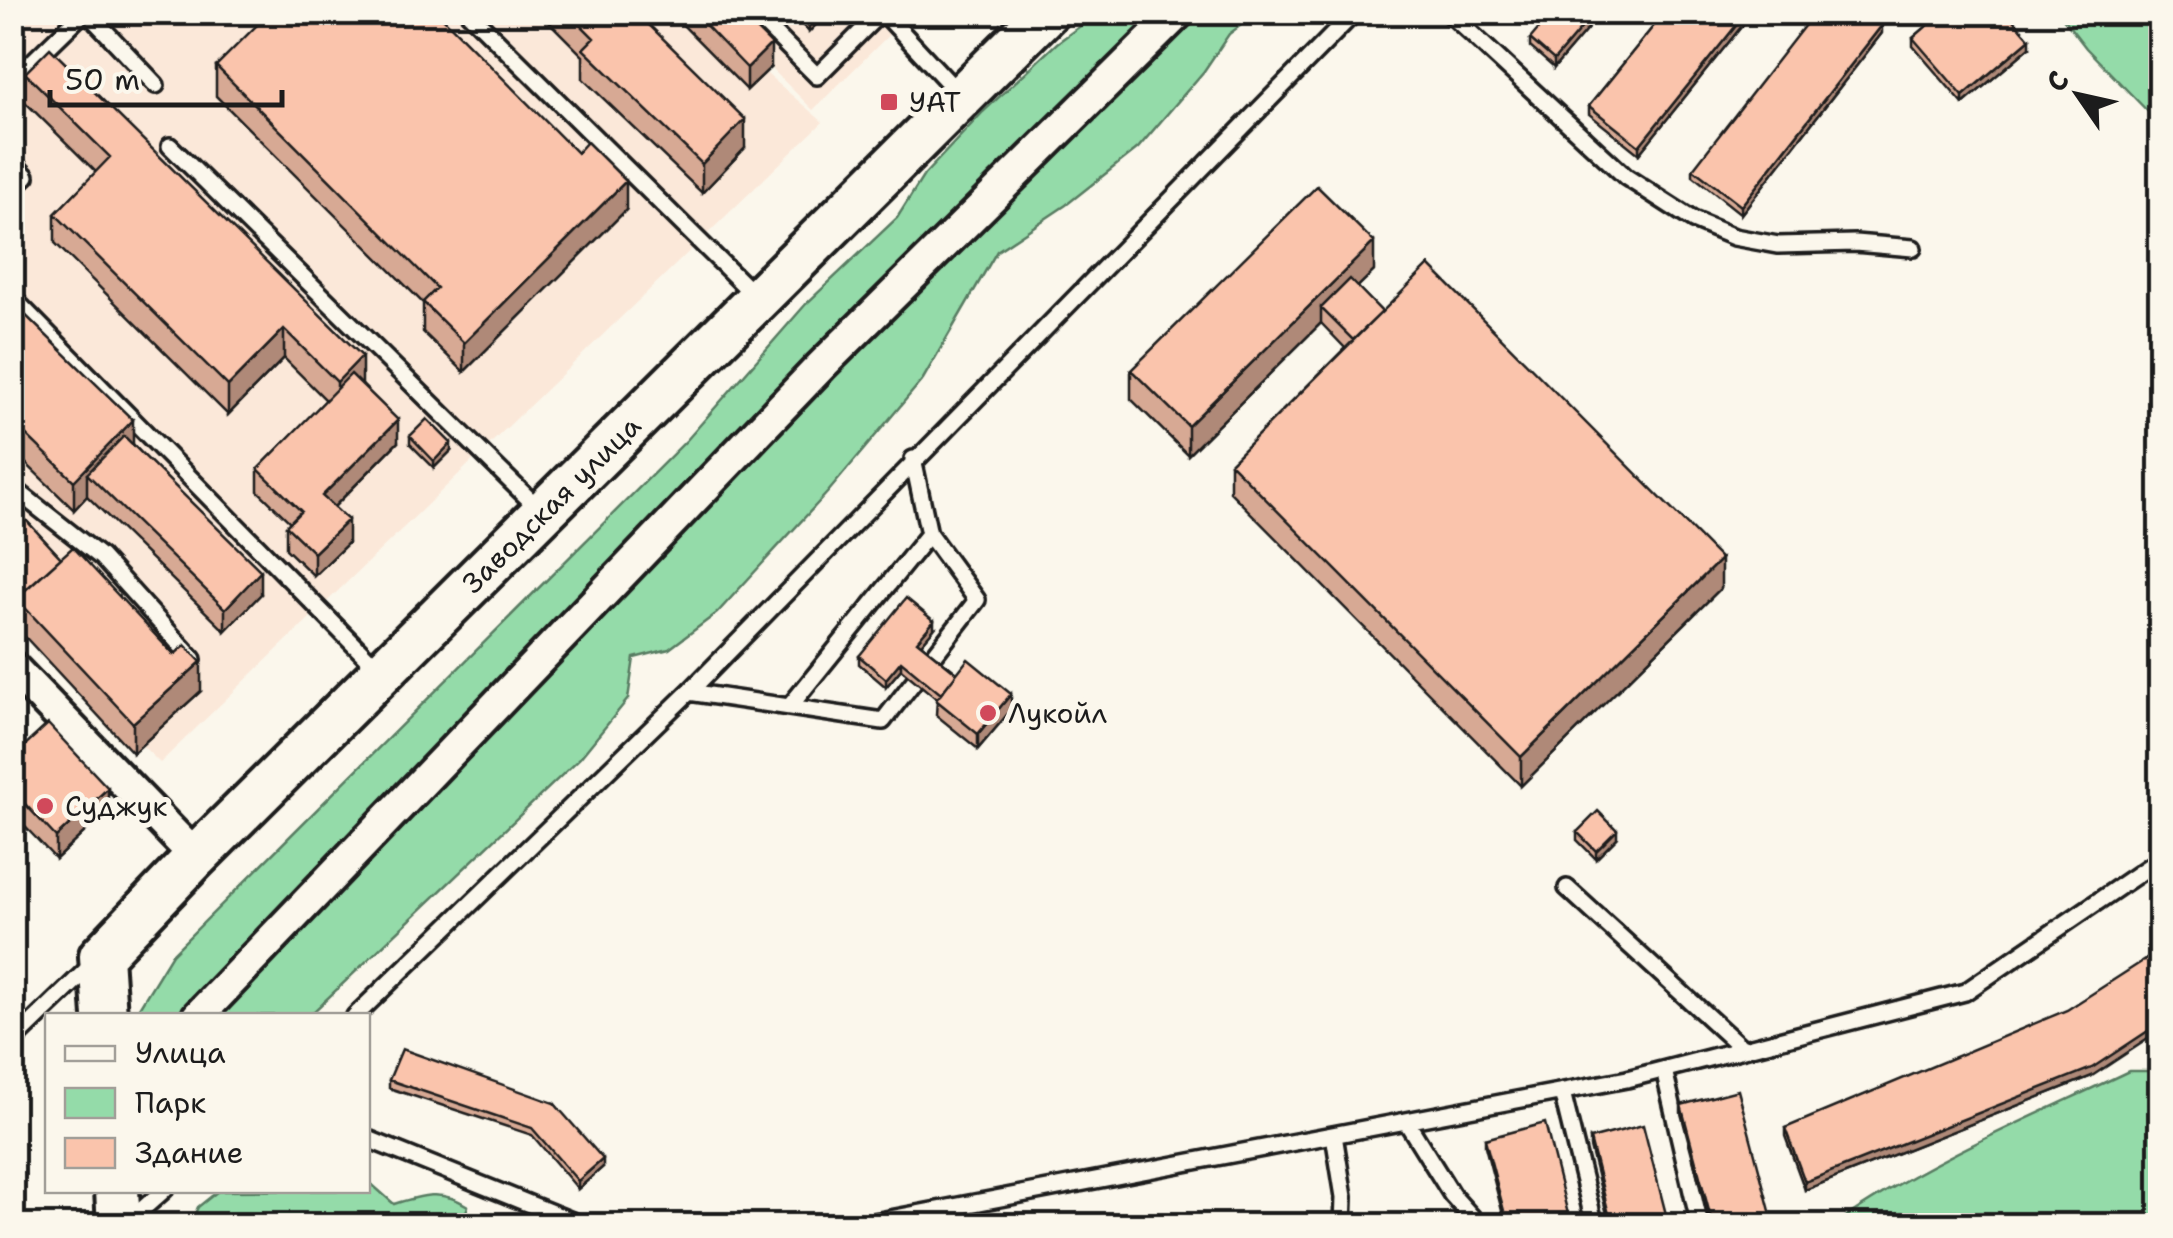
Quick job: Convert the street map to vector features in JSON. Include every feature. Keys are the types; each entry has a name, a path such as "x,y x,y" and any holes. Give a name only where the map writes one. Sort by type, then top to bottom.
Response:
{"main road":[{"name":"Заводская улица","path":"101,956 1047,12"},
{"path":"101,956 106,1013"},
{"path":"117,1193 121,1226"}],"street":[{"path":"201,1013 820,366 1179,12"},
{"path":"12,667 196,858"}],"lane":[{"path":"12,82 86,12 156,85"},
{"path":"468,12 759,300"},
{"path":"753,12 817,76 882,12 961,96"},
{"path":"358,1013 688,692 1355,12"},
{"path":"1448,12 1626,177 1693,220 1734,236 1778,245 1855,243 1912,248"},
{"path":"170,146 543,513"},
{"path":"12,162 26,176 12,189"},
{"path":"12,297 382,673"},
{"path":"688,692 884,721 977,600 929,534 914,459"},
{"path":"12,487 101,557 193,659"},
{"path":"790,706 929,534"},
{"path":"853,1226 1562,1092 1664,1070 1965,992 2160,859"},
{"path":"1567,888 1743,1049"},
{"path":"12,1042 101,956"},
{"path":"1664,1070 1700,1226"},
{"path":"1562,1092 1594,1226"},
{"path":"1406,1121 1452,1195 1480,1226"},
{"path":"1334,1134 1344,1197 1343,1226"},
{"path":"370,1140 584,1226"},
{"path":"121,1226 160,1193"}],"shaded area":[{"path":"12,13 696,13 823,122 160,763 13,618"},
{"path":"716,13 911,13 813,110"}],"green space":[{"path":"1098,13 1257,13 1229,34 1204,71 1138,148 1066,205 997,251 923,379 828,492 717,613 669,649 634,658 628,699 580,758 312,1013 136,1013 172,954 686,441 806,304 897,218 924,175 983,112 1057,43"},
{"path":"2059,13 2160,13 2160,124 2086,48"},
{"path":"2129,1071 2160,1071 2160,1225 1834,1225 1941,1161"},
{"path":"370,1183 394,1204 432,1195 449,1197 468,1206 462,1225 190,1225 198,1207 216,1193 370,1193"}],"building":[{"path":"270,12 437,12 577,153 587,142 626,181 464,343 423,302 437,288 216,66"},
{"path":"568,12 636,12 745,119 702,164 583,49 594,38"},
{"path":"693,12 739,12 771,44 747,68"},
{"path":"1553,12 1595,12 1554,60 1530,39"},
{"path":"1665,12 1747,12 1639,146 1589,106"},
{"path":"1815,12 1866,12 1882,25 1741,206 1693,169"},
{"path":"1931,12 2006,12 2030,39 1963,96 1913,38 1936,18"},
{"path":"50,48 362,356 337,382 284,329 228,386 55,214 110,157 25,73"},
{"path":"1317,186 1374,242 1188,426 1131,370"},
{"path":"1429,265 1721,559 1521,757 1230,463"},
{"path":"1350,279 1382,312 1353,340 1321,308"},
{"path":"12,302 133,420 74,481 12,421"},
{"path":"351,374 398,420 322,496 348,520 314,553 286,526 301,511 258,469"},
{"path":"427,419 451,443 434,461 410,436"},
{"path":"124,436 261,571 225,609 87,474"},
{"path":"12,505 61,558 19,596 12,588"},
{"path":"73,547 174,655 185,645 201,662 133,723 16,598"},
{"path":"906,598 934,621 917,641 957,673 941,694 901,661 886,679 859,656"},
{"path":"968,659 1011,694 978,734 936,700"},
{"path":"48,724 108,788 56,837 12,790 12,757"},
{"path":"1598,811 1617,830 1596,851 1577,832"},
{"path":"2160,950 2160,1023 2092,1068 1805,1182 1785,1128 2067,1010"},
{"path":"402,1049 554,1103 603,1159 578,1181 532,1128 389,1080"},
{"path":"1738,1090 1774,1226 1713,1226 1681,1105"},
{"path":"1545,1123 1571,1226 1508,1226 1485,1139"},
{"path":"1643,1125 1669,1226 1612,1226 1590,1139"}],"place":[{"name":"УАТ","path":"889,102"},
{"name":"Лукойл","path":"988,713"},
{"name":"Суджук","path":"45,806"}]}
